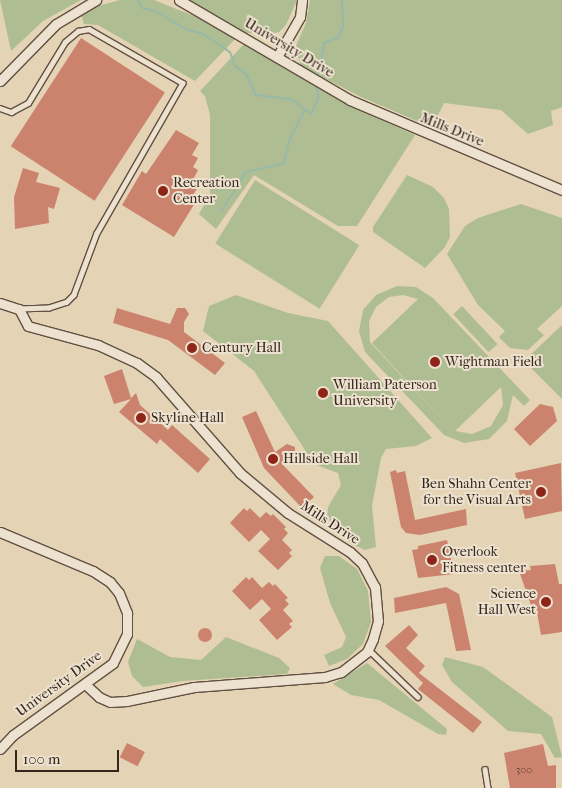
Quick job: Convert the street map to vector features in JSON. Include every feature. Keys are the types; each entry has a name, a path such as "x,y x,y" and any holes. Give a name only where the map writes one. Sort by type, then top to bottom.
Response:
{"street":[{"path":"0,81 56,24 96,0"},
{"name":"University Drive","path":"179,0 333,90"},
{"path":"277,57 300,17 302,0"},
{"name":"Mills Drive","path":"333,90 408,127 562,190"},
{"path":"0,303 19,309"},
{"name":"Mills Drive","path":"19,309 28,326 98,345 150,372 170,389 240,473 288,513 362,563 375,587 378,621 368,649 354,663 325,677 194,687 127,701 100,698 86,684"},
{"name":"University Drive","path":"0,532 93,571 110,582 119,593 127,613 127,634 122,649 113,663 13,735 0,749"}],"lane":[{"path":"0,108 11,112 28,103 65,42 78,31 89,29 183,83 97,233 74,295 67,302 49,308 19,309"},
{"path":"368,649 418,697"},
{"path":"485,769 488,788"}],"green space":[{"path":"0,0 81,0 43,21 11,51"},
{"path":"120,0 154,0 209,22 235,39 195,81 98,25 84,24 80,11"},
{"path":"183,0 297,0 286,25 279,32 270,34 246,33"},
{"path":"310,0 562,0 562,107 551,111 553,125 528,134 501,110 444,103 438,115 440,131 361,97 301,66 295,48 306,23"},
{"path":"244,44 358,110 415,135 357,226 338,226 254,175 216,229 199,214 210,194 210,115 205,96 200,91"},
{"path":"407,175 433,187 444,198 449,209 450,237 445,247 425,268 373,232 373,227"},
{"path":"255,180 359,245 320,309 215,244"},
{"path":"521,204 562,218 562,306 537,329 544,335 528,350 510,348 499,337 505,331 478,305 447,254 465,226 478,218"},
{"name":"Wightman Field","path":"397,286 416,287 433,298 530,400 524,406 513,395 507,421 489,439 464,443 444,435 365,352 359,331 363,310 376,295","holes":["403,295 418,299 372,343 448,426 370,342 369,321 376,307 389,297","501,387 503,405 491,426 472,434 455,431"]},
{"path":"236,295 288,313 328,321 432,438 416,446 386,449 381,458 372,506 376,547 365,550 352,544 327,518 328,507 341,485 338,473 314,464 254,371 203,331 209,306"},
{"path":"462,306 497,344 489,352 453,314"},
{"path":"562,325 562,399 524,361"},
{"path":"325,556 339,556 357,569 368,591 371,622 363,644 347,659 329,666 324,655 342,647 346,637 330,603 320,568"},
{"path":"226,637 279,658 290,668 287,674 183,681 143,687 132,676 128,662 137,639 170,657 201,660"},
{"path":"445,657 483,667 552,717 562,757 555,758 541,734 508,731 452,682 442,665"},
{"path":"367,663 447,729 446,735 438,734 379,700 351,695 333,684"}],"building":[{"path":"81,38 165,92 95,201 11,146"},
{"name":"Recreation Center","path":"176,130 199,143 192,155 198,158 193,167 198,170 194,178 201,182 190,200 195,203 174,237 122,205 142,171 146,174"},
{"path":"23,168 39,173 36,182 60,188 54,209 48,207 49,223 15,229 14,197"},
{"name":"Century Hall","path":"117,308 170,324 177,308 185,308 189,314 184,322 184,332 225,363 215,375 168,340 113,323"},
{"name":"Skyline Hall","path":"122,369 131,398 136,393 140,405 168,430 172,425 210,459 198,473 160,439 157,444 119,412 131,399 114,404 104,376"},
{"path":"540,404 553,407 557,421 530,446 514,429"},
{"name":"Hillside Hall","path":"256,411 275,452 287,444 295,447 295,455 282,464 314,497 302,508 264,468 242,417"},
{"name":"Ben Shahn Center for the Visual Arts","path":"561,463 562,511 525,519 515,473"},
{"path":"396,470 397,473 405,471 415,520 466,509 467,525 420,535 406,533 401,527 390,472"},
{"path":"244,508 247,511 250,508 260,518 266,512 271,516 273,514 286,527 284,529 288,533 282,540 292,550 289,553 292,556 278,570 258,551 270,539 261,530 249,542 230,523"},
{"path":"447,540 454,574 418,578 412,550 418,549 418,546"},
{"name":"Science Hall West","path":"555,564 559,584 562,584 562,632 541,635 536,607 532,608 519,571 531,570 530,566"},
{"path":"246,577 249,580 252,577 262,588 269,582 273,586 275,584 288,598 285,600 289,604 283,610 293,621 289,624 292,627 277,640 259,620 271,609 262,599 250,610 232,591"},
{"path":"446,587 459,594 471,650 456,651 446,603 395,613 394,598"},
{"path":"409,625 418,635 406,648 425,666 419,673 482,722 473,733 418,689 423,683 385,646"},
{"path":"205,628 210,630 212,635 210,640 205,642 200,640 198,635 200,630"},
{"path":"127,743 145,752 138,766 120,757"},
{"path":"543,744 548,766 556,765 556,788 510,788 504,753"}],"waterway":[{"path":"138,0 142,8 155,11 188,30 203,34 230,52 235,66 246,74 256,95 291,99 311,114 319,96 316,87"},
{"path":"319,72 324,43 338,38 343,26 342,0"},
{"path":"222,210 246,172 284,163 289,141 305,110"}],"place":[{"name":"Recreation Center","path":"163,191"},
{"name":"Century Hall","path":"192,348"},
{"name":"Wightman Field","path":"435,362"},
{"name":"William Paterson University","path":"323,393"},
{"name":"Skyline Hall","path":"141,418"},
{"name":"Hillside Hall","path":"273,459"},
{"name":"Ben Shahn Center for the Visual Arts","path":"541,492"},
{"name":"Overlook Fitness center","path":"432,560"},
{"name":"Science Hall West","path":"546,602"}]}
